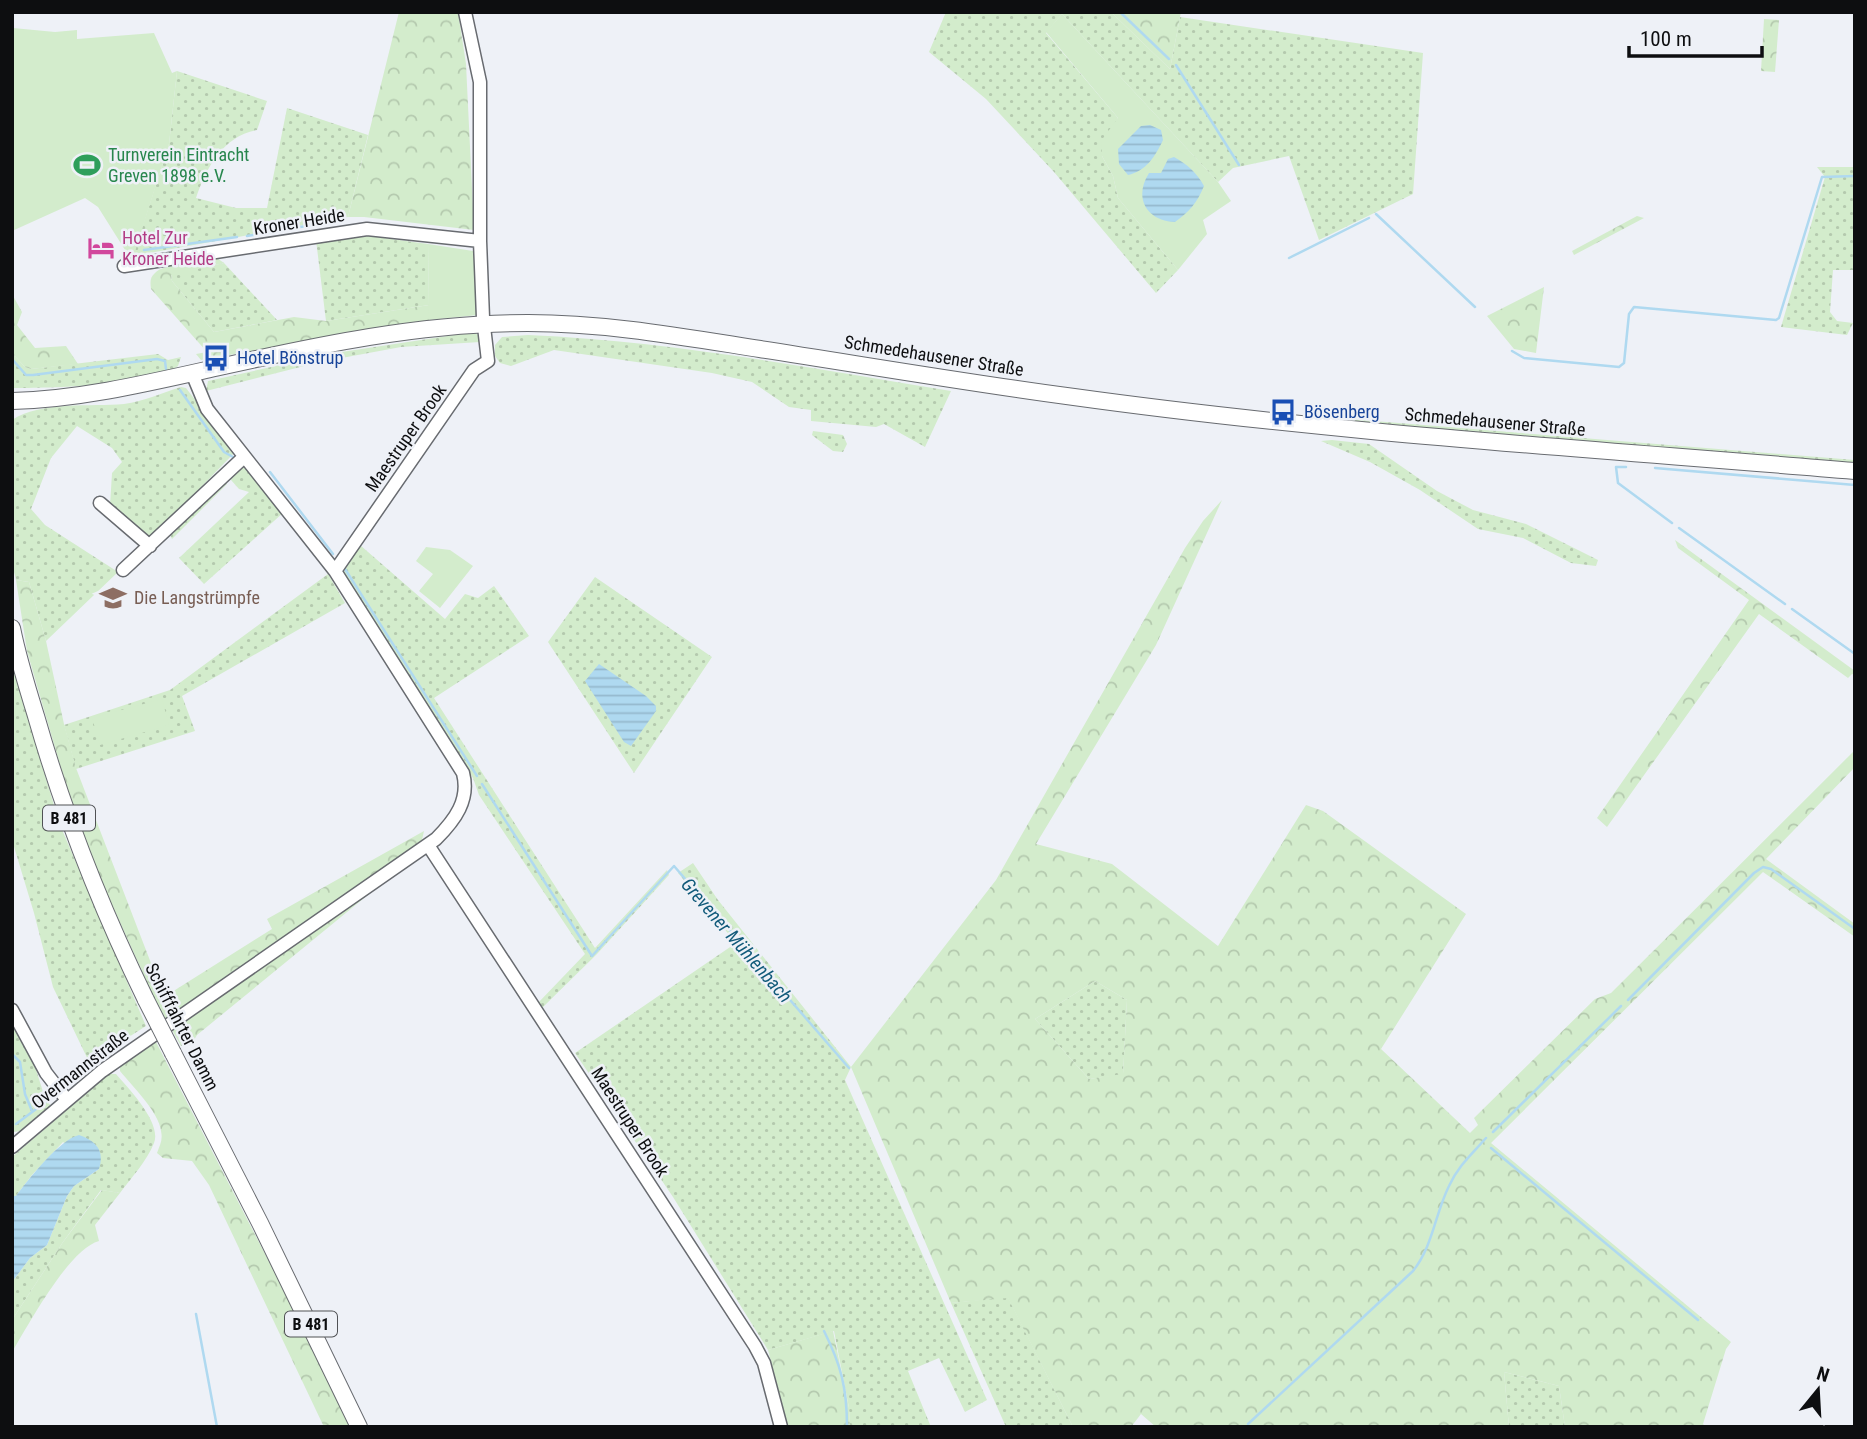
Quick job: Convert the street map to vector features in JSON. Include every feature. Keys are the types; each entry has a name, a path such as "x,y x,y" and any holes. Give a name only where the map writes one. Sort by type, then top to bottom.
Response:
{"main road":[{"name":"Schmedehausener Straße","path":"16,403 98,393 369,336 443,326 564,324 647,331 1048,393 1220,416 1855,471"},
{"name":"Schifffahrter Damm","path":"12,628 48,759 112,930 260,1223 359,1427"}],"street":[{"path":"466,12 480,82 480,241 484,324"},
{"name":"Kroner Heide","path":"124,266 367,229 480,241"},
{"name":"Maestruper Brook","path":"335,571 474,370 488,361 484,324"},
{"path":"192,373 207,409 335,571 463,773 467,787 465,799 448,827 428,845"},
{"path":"123,570 244,457"},
{"path":"100,503 150,546"},
{"name":"Maestruper Brook","path":"428,845 755,1346 764,1363 781,1427"},
{"name":"Overmannstraße","path":"12,1147 102,1071 428,845"},
{"path":"12,1010 46,1073 67,1100"}],"green space":[{"path":"399,12 458,12 466,64 474,230 348,217"},
{"path":"946,12 1111,12 1170,69 1180,17 1423,53 1413,194 1319,240 1289,156 1233,168 1218,182 1062,14 1046,33 1118,118 1102,156 1113,176 1118,198 1178,270 1156,293 1054,172 986,99 929,52"},
{"path":"1111,12 1181,12 1170,69"},
{"path":"1062,14 1218,182 1231,201 1203,220 1207,234 1178,270 1118,198 1113,176 1102,156 1101,141 1118,118 1046,32"},
{"path":"1764,19 1779,20 1775,72 1761,71"},
{"name":"Turnverein Eintracht Greven 1898 e.V.","path":"13,28 55,32 77,30 77,39 154,33 172,73 177,71 169,144 132,261 98,207 85,198 12,231"},
{"path":"177,71 267,101 257,130 245,133 225,146 211,165 196,198 236,208 267,208 287,108 368,135 348,217 133,256 169,144"},
{"path":"1817,167 1855,167 1855,270 1833,270 1830,312 1837,321 1853,323 1847,335 1781,327 1825,177"},
{"path":"1637,216 1644,218 1574,255 1572,251"},
{"path":"362,235 428,244 429,305 326,321 316,240"},
{"path":"428,244 475,253 478,315 429,320"},
{"path":"217,258 224,263 171,275 172,281 214,332 294,317 326,321 429,305 429,320 201,360 196,354 207,352 151,289 151,280 155,273 167,267"},
{"path":"224,263 277,320 214,332 172,281 171,274"},
{"path":"1544,287 1536,353 1514,349 1487,316"},
{"path":"12,294 22,312 17,325 35,348 66,346 78,364 31,369 25,367 12,353"},
{"path":"474,332 479,336 480,342 401,347 320,362 206,391 208,381 335,353"},
{"path":"528,335 687,349 951,391 925,447 884,424 876,427 811,421 811,410 789,407 752,382 712,373 554,350 511,366 500,363 495,356 495,345 502,337"},
{"path":"12,353 25,367 31,369 158,354 168,360 181,357 178,366 146,378 99,384 12,388"},
{"path":"181,387 186,388 235,452 155,535 149,537 143,534 110,506 112,473 122,462 112,448 77,426 51,458 31,509 45,525 118,572 46,641 29,582 16,580 12,564 12,420 23,414 51,407 131,403"},
{"path":"1337,418 1855,460 1855,465 1337,422"},
{"path":"813,431 843,435 847,444 843,452 833,451 812,435"},
{"path":"1321,441 1369,444 1437,491 1473,510 1526,524 1598,560 1596,566 1571,563 1523,538 1478,529 1420,490 1370,462"},
{"path":"249,468 284,512 204,584 179,558 249,492 239,489 231,480 233,473"},
{"path":"225,481 227,484 172,539 169,533"},
{"path":"1222,500 1156,645 1036,844 1112,864 1218,946 1306,805 1323,811 1466,914 1381,1049 1470,1133 1478,1125 1474,1118 1595,999 1611,993 1855,750 1855,767 1766,859 1855,924 1855,937 1763,872 1491,1143 1731,1342 1726,1349 1703,1424 1706,1427 1565,1427 1559,1386 1504,1372 1509,1427 1156,1427 1141,1414 1131,1427 1073,1427 1008,1298 951,1303 851,1067 996,880 1185,548 1203,521","holes":["1095,981 1127,1000 1123,1074 1089,1079 1035,1019"]},
{"path":"1675,540 1855,671 1855,675 1852,674 1848,678 1759,614 1607,827 1597,818 1749,600 1678,548"},
{"path":"360,545 445,619 465,594 478,598 494,586 529,636 434,698 595,948 667,870 669,875 597,954 541,1009 538,1003 585,954 479,795 473,778 343,573"},
{"path":"426,547 450,550 473,566 440,608 419,591 433,574 416,561"},
{"path":"328,574 345,603 182,696 195,731 76,769 64,725 170,690"},
{"path":"595,577 712,657 634,773 548,642"},
{"path":"16,580 29,582 76,768 164,997 272,929 267,919 424,831 422,840 391,876 197,1035 191,1045 181,1046 154,998 91,858 62,772 27,651"},
{"path":"12,666 60,825 146,1026 121,1042 92,1068 53,987 12,840"},
{"path":"162,699 169,725 100,745 92,718"},
{"path":"693,863 718,900 851,1067 845,1080 987,1400 965,1412 939,1358 908,1371 931,1427 850,1427 849,1408 834,1331 768,1350 673,1197 575,1053 736,943 678,873"},
{"path":"1095,981 1127,1000 1123,1075 1089,1079 1035,1019"},
{"path":"12,1020 32,1057 45,1098 51,1106 22,1131 13,1132"},
{"path":"156,1042 336,1392 350,1427 324,1427 209,1185 192,1161 163,1158 157,1153 162,1137 159,1124 150,1108 120,1071 120,1065"},
{"path":"109,1074 116,1074 149,1116 155,1135 154,1143 143,1163 120,1193 101,1190 12,1320 12,1282 30,1258 47,1245 67,1196 74,1186 99,1169 63,1142 16,1196 12,1196 12,1157"},
{"path":"102,1190 120,1193 95,1225 99,1241 87,1247 63,1272 12,1352 12,1320 63,1242"},
{"path":"1008,1297 1073,1427 1006,1427 951,1303"},
{"path":"833,1331 849,1408 850,1427 788,1427 768,1350"},
{"path":"1504,1372 1559,1386 1565,1427 1509,1427"}],"water":[{"path":"1150,125 1161,130 1163,140 1149,162 1128,175 1119,164 1118,149 1141,126"},
{"path":"1174,157 1191,169 1204,186 1192,207 1175,222 1165,221 1150,213 1142,191 1149,173 1161,173 1168,159"},
{"path":"599,664 646,696 656,706 656,711 631,746 624,742 585,681"},
{"path":"79,1135 98,1147 101,1157 99,1169 74,1186 67,1196 47,1245 30,1258 12,1282 12,1196 16,1196 54,1152"}],"waterway":[{"path":"1120,12 1169,59"},
{"path":"1176,65 1239,165"},
{"path":"1512,351 1524,358 1619,367 1624,363 1629,314 1634,307 1776,320 1779,318 1822,177 1855,176"},
{"path":"1376,214 1475,307"},
{"path":"1289,258 1369,218"},
{"path":"247,236 336,221"},
{"path":"144,250 237,237"},
{"name":"Grevener Mühlenbach","path":"12,359 26,375 157,359 165,361 166,369"},
{"name":"Grevener Mühlenbach","path":"180,390 224,452 233,457"},
{"path":"1616,467 1618,483 1672,523"},
{"path":"1616,467 1626,467"},
{"path":"1655,468 1855,485"},
{"name":"Grevener Mühlenbach","path":"270,472 333,554"},
{"path":"1679,528 1785,604"},
{"name":"Grevener Mühlenbach","path":"345,569 477,776"},
{"path":"1792,609 1855,654"},
{"name":"Grevener Mühlenbach","path":"482,784 592,956 674,866 849,1068"},
{"path":"1628,1000 1763,867 1771,869 1855,929"},
{"path":"1493,1132 1621,1006"},
{"path":"12,1054 20,1062 25,1094 32,1111"},
{"path":"66,1086 96,1059"},
{"path":"16,1124 55,1095"},
{"path":"1248,1424 1413,1271 1425,1251 1453,1179 1486,1138"},
{"path":"1491,1148 1698,1320"},
{"path":"196,1314 217,1427"},
{"path":"824,1331 842,1377 847,1427"}],"place":[{"name":"Turnverein Eintracht Greven 1898 e.V.","path":"87,165"},
{"name":"Hotel Zur Kroner Heide","path":"101,248"},
{"name":"Hotel Bönstrup","path":"216,358"},
{"name":"Bösenberg","path":"1283,412"},
{"name":"Die Langstrümpfe","path":"113,598"}]}
